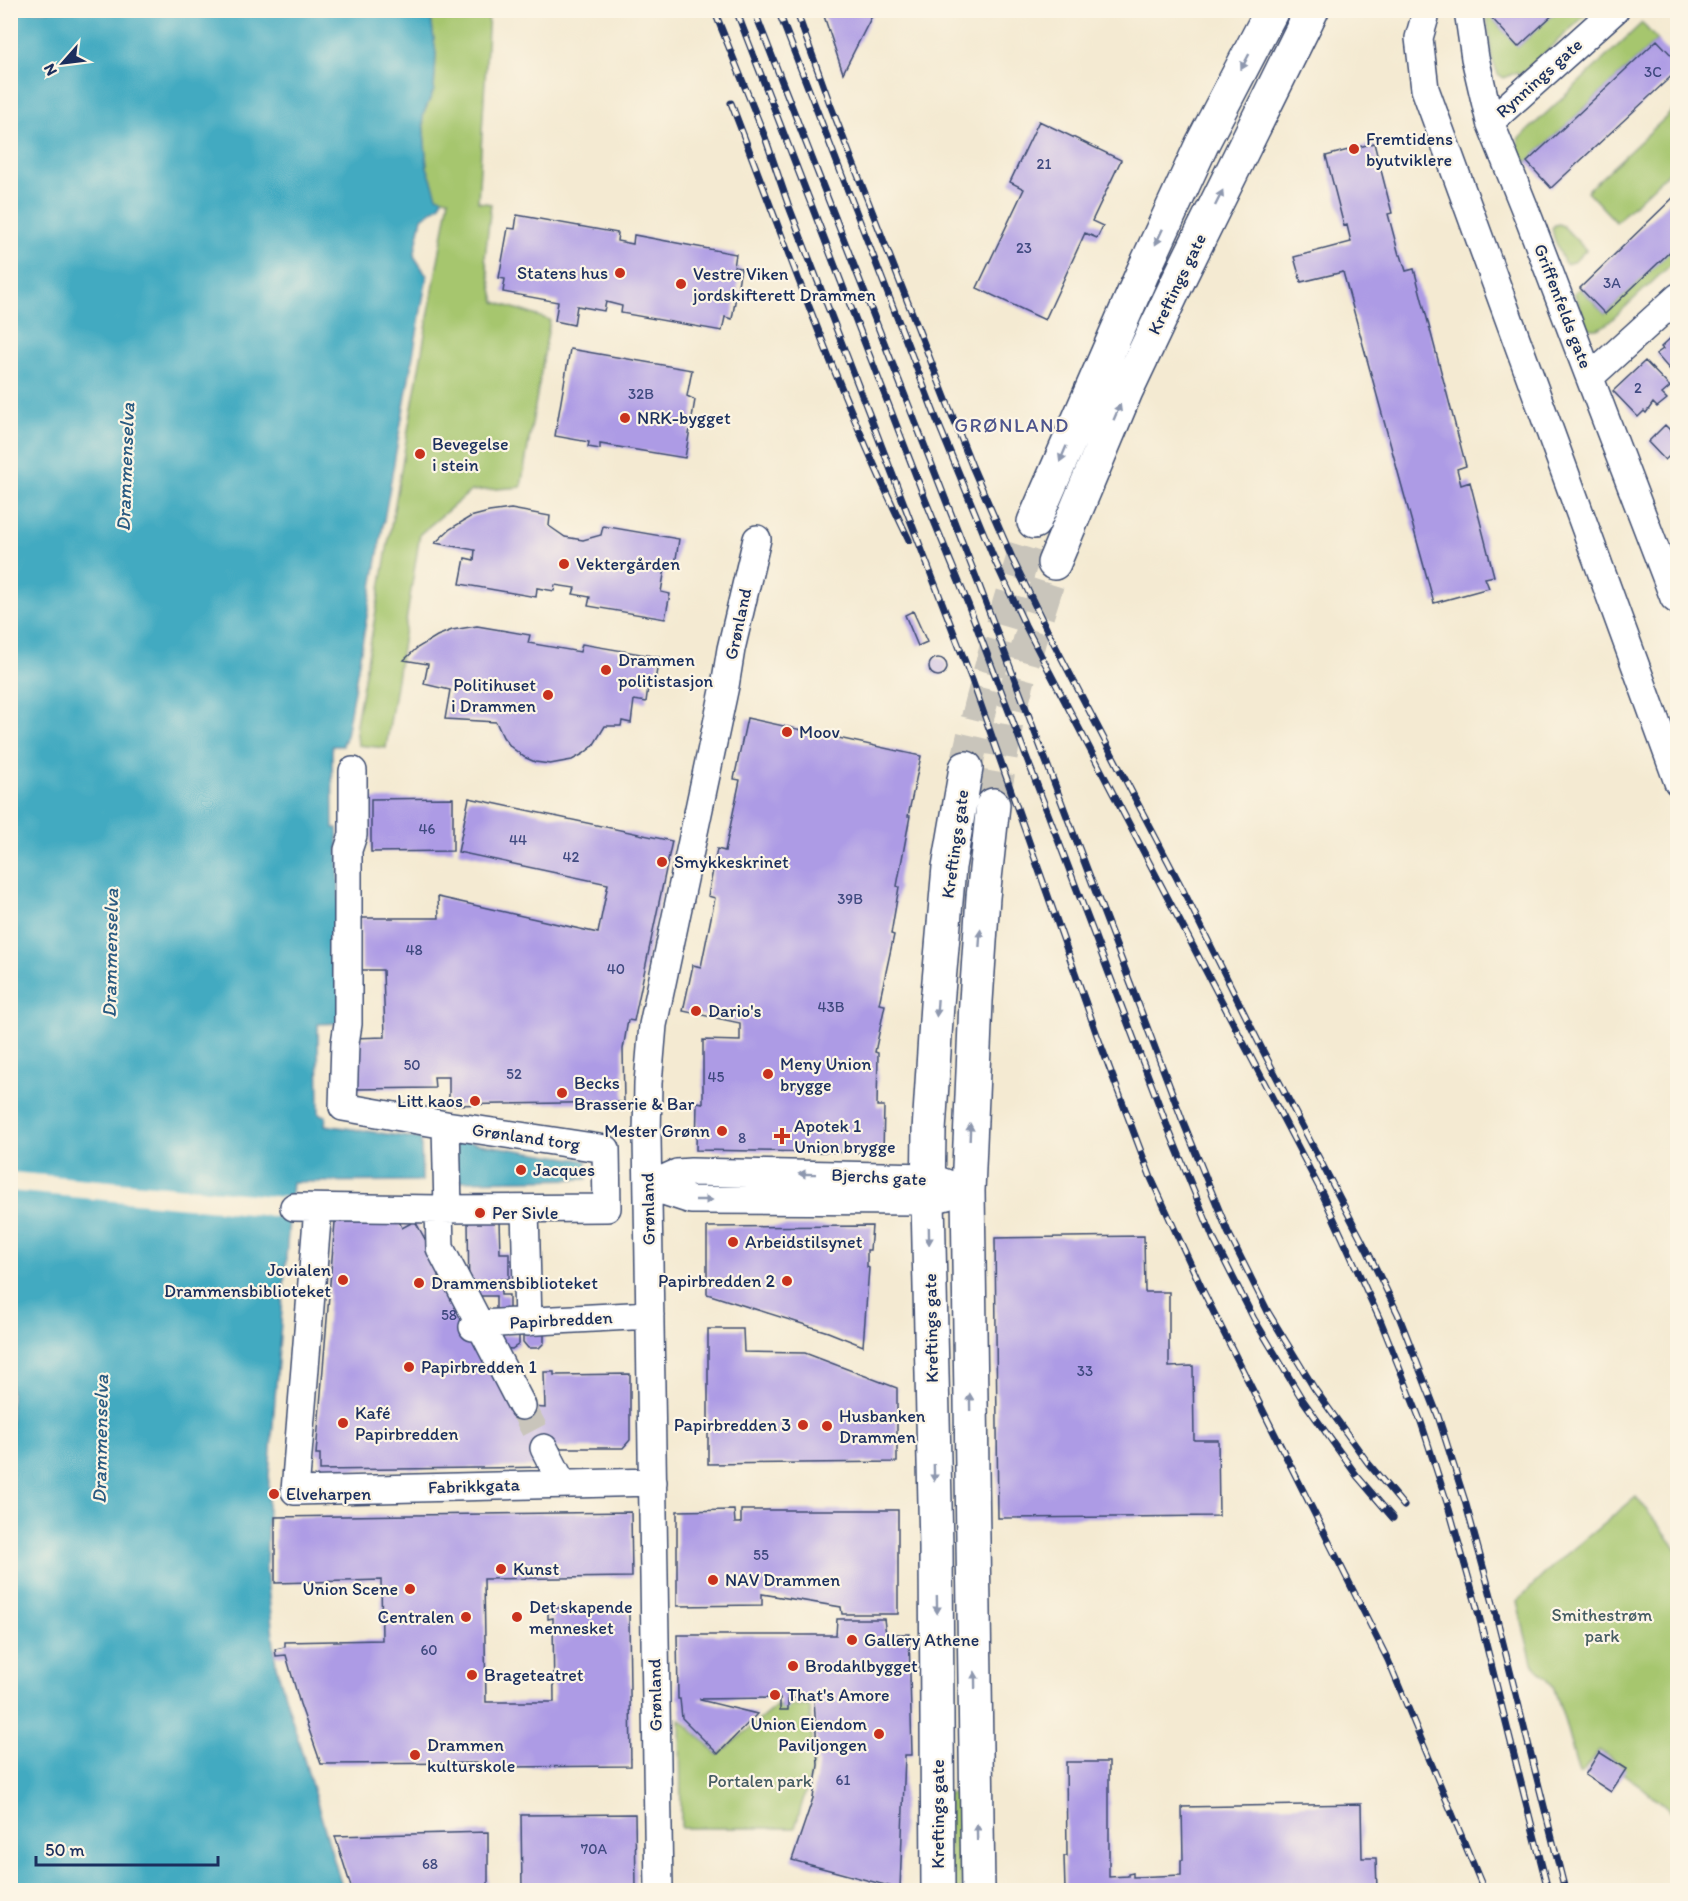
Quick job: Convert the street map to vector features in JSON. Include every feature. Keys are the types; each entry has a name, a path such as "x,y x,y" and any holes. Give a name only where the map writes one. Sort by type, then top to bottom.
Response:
{"main road":[{"name":"Kreftings gate","path":"1034,522 1142,274 1197,155 1272,10"},
{"name":"Kreftings gate","path":"1054,563 1126,391 1312,10"},
{"name":"Kreftings gate","path":"938,1890 936,1547 928,1189 937,1004 950,867 966,768"},
{"name":"Kreftings gate","path":"978,1890 968,1191 976,1001 983,897 993,805"}],"street":[{"path":"1427,10 1419,38 1425,89 1677,782"},
{"name":"Griffenfelds gate","path":"1468,10 1475,58 1490,122 1676,599"},
{"name":"Rynnings gate","path":"1490,122 1615,10"},
{"path":"1590,377 1677,297"},
{"name":"Grønland","path":"659,1890 648,1083 653,1025 731,649 757,539"},
{"name":"Grønland torg","path":"353,771 353,835 348,850 348,1024 345,1042 343,1107 606,1149 647,1137"},
{"path":"447,1125 440,1248 477,1326 522,1406"},
{"name":"Grønland torg","path":"295,1491 323,1258 306,1208 607,1208 606,1149"},
{"name":"Bjerchs gate","path":"648,1186 677,1173 691,1172 968,1191"},
{"path":"525,1209 528,1322"},
{"name":"Papirbredden","path":"477,1326 650,1315"},
{"path":"544,1448 562,1483"},
{"name":"Fabrikkgata","path":"295,1491 652,1482"}],"green space":[{"path":"430,11 489,11 478,202 491,204 485,258 495,302 550,320 521,487 471,491 420,534 386,748 358,745 356,724 449,199 437,197 427,167 423,115 434,89 436,54"},
{"path":"1557,11 1590,11 1520,75 1517,72 1504,78 1498,74 1492,59 1487,18 1490,16 1518,47"},
{"path":"1642,23 1657,40 1527,162 1517,150 1519,139"},
{"path":"1677,107 1677,164 1616,222 1587,191"},
{"path":"1558,224 1563,226 1586,250 1575,261 1567,264 1554,238 1552,228"},
{"path":"1677,244 1677,259 1607,324 1596,329 1588,328 1574,293 1580,288 1605,314"},
{"name":"Smithestrøm park","path":"1636,1497 1677,1549 1677,1824 1675,1815 1622,1773 1624,1766 1599,1750 1582,1774 1579,1774 1553,1686 1532,1663 1517,1601 1556,1563"},
{"name":"Portalen park","path":"776,1706 810,1706 814,1763 795,1828 681,1828 680,1719 718,1755"},
{"path":"948,1793 962,1793 962,1890 949,1890"}],"water":[{"name":"Drammenselva","path":"11,11 430,11 436,54 434,90 423,115 424,132 427,167 437,196 442,198 440,205 422,218 414,256 427,276 345,741 343,741 343,746 332,746 333,828 337,828 338,841 342,1023 318,1024 319,1114 326,1116 325,1125 421,1139 422,1181 292,1182 269,1475 266,1568 276,1665 343,1890 11,1890"},
{"path":"455,1140 587,1161 587,1179 456,1181"}],"pier":[{"path":"11,1172 294,1198 292,1218 10,1191"}],"building":[{"path":"822,10 875,10 843,73"},
{"path":"1495,10 1558,10 1518,47 1490,16"},
{"path":"1657,40 1678,62 1678,70 1551,188 1527,162"},
{"path":"1039,121 1121,160 1092,221 1103,226 1097,238 1085,233 1045,320 977,288 1024,189 1010,182"},
{"path":"1374,143 1392,213 1388,214 1399,255 1401,255 1406,271 1414,269 1466,466 1457,469 1461,485 1470,482 1494,576 1485,578 1489,588 1434,603 1343,272 1301,282 1294,257 1351,242 1347,225 1344,226 1326,156"},
{"path":"1678,193 1678,244 1605,314 1580,288"},
{"name":"Statens hus","path":"517,215 618,233 617,241 633,244 634,235 736,254 734,267 741,268 732,319 725,317 722,331 621,313 622,306 606,302 604,311 577,306 574,325 555,321 558,302 503,292 505,279 499,278 508,228 515,229"},
{"path":"1678,331 1678,379 1656,354"},
{"name":"NRK-bygget","path":"570,349 692,370 687,396 695,400 685,458 600,444 600,449 588,447 589,442 555,436"},
{"path":"1645,361 1670,387 1662,394 1667,399 1657,407 1653,403 1646,413 1644,411 1638,417 1613,391"},
{"path":"1665,425 1678,438 1678,448 1665,460 1648,442"},
{"name":"Vektergården","path":"511,509 550,516 549,526 565,537 583,540 601,535 603,526 679,539 675,565 666,563 661,592 670,594 665,619 588,606 590,597 573,594 575,588 555,585 554,591 537,588 536,597 460,584 465,558 474,560 475,550 435,543 450,529 470,517"},
{"path":"913,611 927,642 918,646 905,615"},
{"name":"Politihuset i Drammen","path":"477,626 530,635 528,643 580,652 582,644 659,657 655,681 645,679 644,686 648,687 646,702 634,700 631,723 622,721 621,726 605,726 593,746 572,760 550,764 535,762 511,747 496,722 445,719 450,690 424,684 428,664 404,660 417,648 437,636 452,630"},
{"path":"938,658 944,661 947,667 944,673 938,676 932,673 929,667 932,661"},
{"path":"747,718 921,756 908,816 910,816 897,886 899,887 891,934 894,935 879,1004 885,1005 875,1052 878,1053 877,1106 884,1106 883,1153 696,1150 697,1102 703,1103 703,1040 740,1041 740,1023 683,1011 693,965 701,967 715,898 708,896 717,849 725,851 740,780 734,779"},
{"path":"453,798 453,851 371,852 371,799"},
{"path":"469,798 672,841 634,1021 628,1020 623,1049 624,1102 449,1105 449,1077 434,1077 435,1088 353,1089 352,1038 385,1037 383,970 362,970 361,918 439,918 438,897 598,933 608,884 458,852"},
{"path":"499,1220 500,1253 509,1253 509,1279 500,1279 501,1295 509,1295 509,1309 496,1309 496,1296 469,1296 468,1221"},
{"name":"Papirbredden 1","path":"399,1221 402,1228 415,1221 517,1406 545,1408 544,1372 554,1372 554,1375 630,1374 630,1440 623,1448 539,1448 549,1467 320,1470 320,1454 316,1454 335,1222"},
{"name":"Papirbredden 2","path":"872,1226 870,1250 867,1250 867,1267 869,1268 863,1346 828,1332 707,1294 707,1227"},
{"path":"1144,1236 1145,1292 1169,1292 1169,1367 1193,1366 1194,1440 1218,1440 1219,1516 998,1518 995,1238"},
{"name":"Papirbredden 3","path":"708,1329 743,1329 744,1352 805,1353 897,1388 897,1462 708,1464"},
{"path":"544,1333 544,1343 539,1348 528,1348 523,1342 523,1334"},
{"path":"498,1335 519,1335 519,1344 512,1349 503,1348"},
{"path":"734,1510 735,1523 741,1523 741,1510 898,1510 898,1614 842,1614 841,1607 762,1594 762,1605 677,1606 677,1511"},
{"path":"631,1512 632,1577 484,1579 486,1702 554,1702 553,1618 548,1619 548,1608 620,1607 626,1609 629,1616 631,1766 486,1767 486,1763 321,1764 286,1655 276,1656 275,1649 285,1647 285,1642 382,1640 381,1580 275,1583 275,1517"},
{"path":"837,1619 884,1619 886,1634 909,1634 912,1755 905,1755 900,1889 792,1860 813,1798 818,1765 814,1699 788,1698 788,1710 780,1710 780,1698 700,1699 757,1714 718,1754 682,1718 680,1699 678,1699 677,1635 836,1635"},
{"path":"1599,1752 1626,1769 1611,1792 1585,1775"},
{"path":"1066,1762 1109,1762 1109,1877 1128,1876 1133,1873 1133,1877 1181,1875 1182,1807 1361,1804 1362,1858 1376,1858 1377,1890 1065,1890"},
{"path":"635,1814 636,1890 522,1890 521,1815"},
{"path":"488,1832 488,1890 352,1890 335,1836"},
{"path":"853,1887 853,1890 747,1890 747,1889"}],"tunnel":[{"path":"966,768 997,645 1034,522"},
{"path":"993,805 1007,722 1054,563"},
{"path":"522,1406 544,1448"}],"railway":[{"path":"714,10 765,137 788,204 972,680 1097,1035 1151,1178 1203,1291 1388,1660 1484,1890"},
{"path":"736,10 925,499 968,604 1166,1123 1214,1240 1254,1319 1302,1399 1357,1476 1393,1518"},
{"path":"754,10 979,585 1182,1119 1228,1232 1268,1312 1314,1388 1368,1463 1404,1506"},
{"path":"778,10 936,418 995,561 1025,625 1322,1193 1381,1322 1421,1422 1449,1509 1476,1604 1548,1890"},
{"path":"796,10 830,104 972,466 1013,560 1398,1314 1438,1416 1465,1501 1565,1890"},
{"path":"731,103 837,378 909,540"}],"place":[{"name":"Fremtidens byutviklere","path":"1354,149"},
{"name":"Statens hus","path":"620,273"},
{"name":"Vestre Viken jordskifterett Drammen","path":"681,284"},
{"name":"NRK-bygget","path":"625,418"},
{"name":"Bevegelse i stein","path":"420,454"},
{"name":"Vektergården","path":"564,564"},
{"name":"Drammen politistasjon","path":"606,670"},
{"name":"Politihuset i Drammen","path":"548,695"},
{"name":"Moov","path":"787,732"},
{"name":"Smykkeskrinet","path":"662,862"},
{"name":"Dario's","path":"696,1011"},
{"name":"Meny Union brygge","path":"768,1074"},
{"name":"Becks Brasserie & Bar","path":"562,1093"},
{"name":"Litt kaos","path":"475,1101"},
{"name":"Mester Grønn","path":"722,1131"},
{"name":"Apotek 1 Union brygge","path":"782,1136"},
{"name":"Jacques","path":"521,1170"},
{"name":"Per Sivle","path":"480,1213"},
{"name":"Arbeidstilsynet","path":"733,1242"},
{"name":"Jovialen Drammensbiblioteket","path":"343,1280"},
{"name":"Papirbredden 2","path":"787,1281"},
{"name":"Drammensbiblioteket","path":"419,1283"},
{"name":"Papirbredden 1","path":"409,1367"},
{"name":"Kafé Papirbredden","path":"343,1423"},
{"name":"Papirbredden 3","path":"803,1425"},
{"name":"Husbanken Drammen","path":"827,1426"},
{"name":"Elveharpen","path":"274,1494"},
{"name":"Kunst","path":"501,1569"},
{"name":"NAV Drammen","path":"713,1580"},
{"name":"Union Scene","path":"410,1589"},
{"name":"Centralen","path":"466,1617"},
{"name":"Det skapende mennesket","path":"517,1617"},
{"name":"Gallery Athene","path":"852,1640"},
{"name":"Brodahlbygget","path":"793,1666"},
{"name":"Brageteatret","path":"472,1675"},
{"name":"That's Amore","path":"775,1695"},
{"name":"Union Eiendom Paviljongen","path":"879,1734"},
{"name":"Drammen kulturskole","path":"415,1755"}],"district":[{"name":"GRØNLAND","path":"1012,425"}]}
